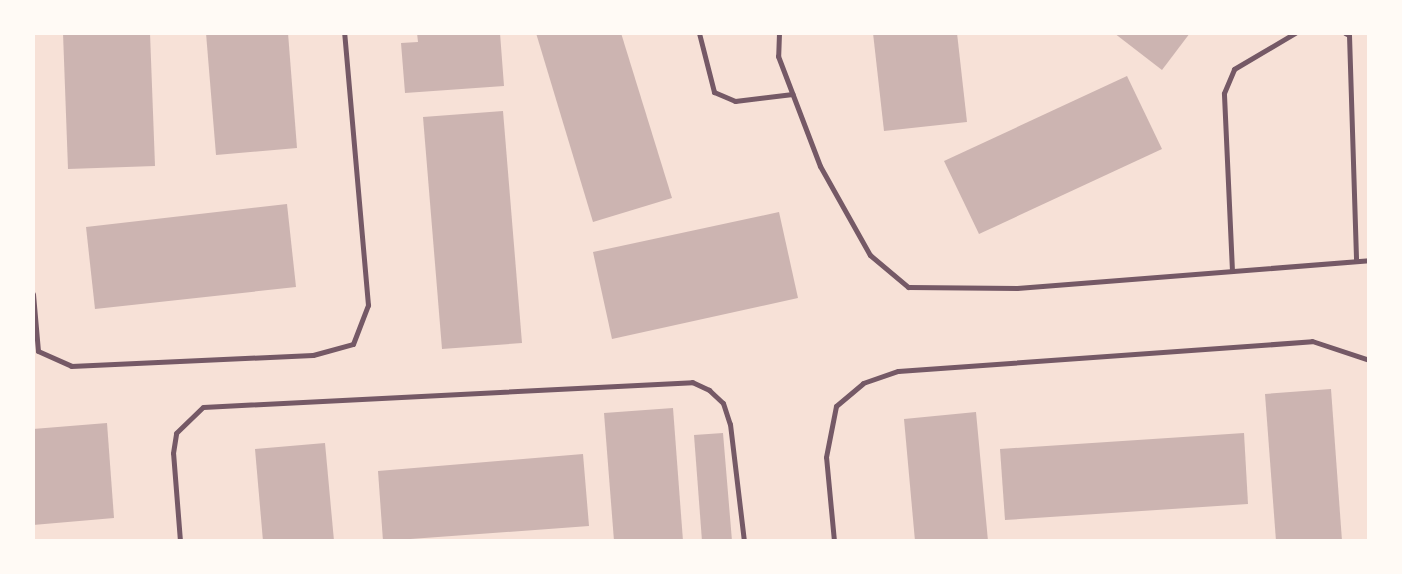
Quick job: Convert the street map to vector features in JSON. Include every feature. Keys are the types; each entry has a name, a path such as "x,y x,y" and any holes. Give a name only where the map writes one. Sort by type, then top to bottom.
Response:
{"lane":[{"path":"33,294 38,351 71,366 313,355 353,344 368,305 344,33"},
{"path":"698,33 714,92 736,101 793,94"},
{"path":"779,33 778,55 821,166 870,255 908,288 1017,288 1369,260"},
{"path":"1232,271 1224,93 1234,69 1295,33"},
{"path":"1345,33 1349,35 1356,261"},
{"path":"834,541 826,457 836,406 863,383 898,371 1312,341 1369,360"},
{"path":"180,541 173,453 176,433 203,407 692,382 709,390 723,403 730,424 744,541"}],"building":[{"path":"63,33 150,33 155,166 68,169"},
{"path":"206,33 288,33 297,148 216,155"},
{"path":"417,33 500,33 504,86 405,93 401,43 418,42"},
{"path":"536,33 621,33 672,198 593,222"},
{"path":"873,33 957,33 967,122 884,131"},
{"path":"1114,33 1190,33 1162,70"},
{"path":"1127,76 1162,149 979,234 944,161"},
{"path":"503,111 522,343 442,349 423,117"},
{"path":"287,204 296,287 95,309 86,227"},
{"path":"779,212 798,298 612,339 593,252"},
{"path":"1331,389 1342,541 1276,541 1265,394"},
{"path":"673,408 683,541 614,541 604,413"},
{"path":"976,412 988,541 915,541 904,419"},
{"path":"107,423 114,518 33,525 33,429"},
{"path":"723,433 732,541 702,541 694,435"},
{"path":"1244,433 1248,504 1005,520 1000,449"},
{"path":"325,443 334,541 263,541 255,449"},
{"path":"583,454 589,526 383,541 378,471"}]}
